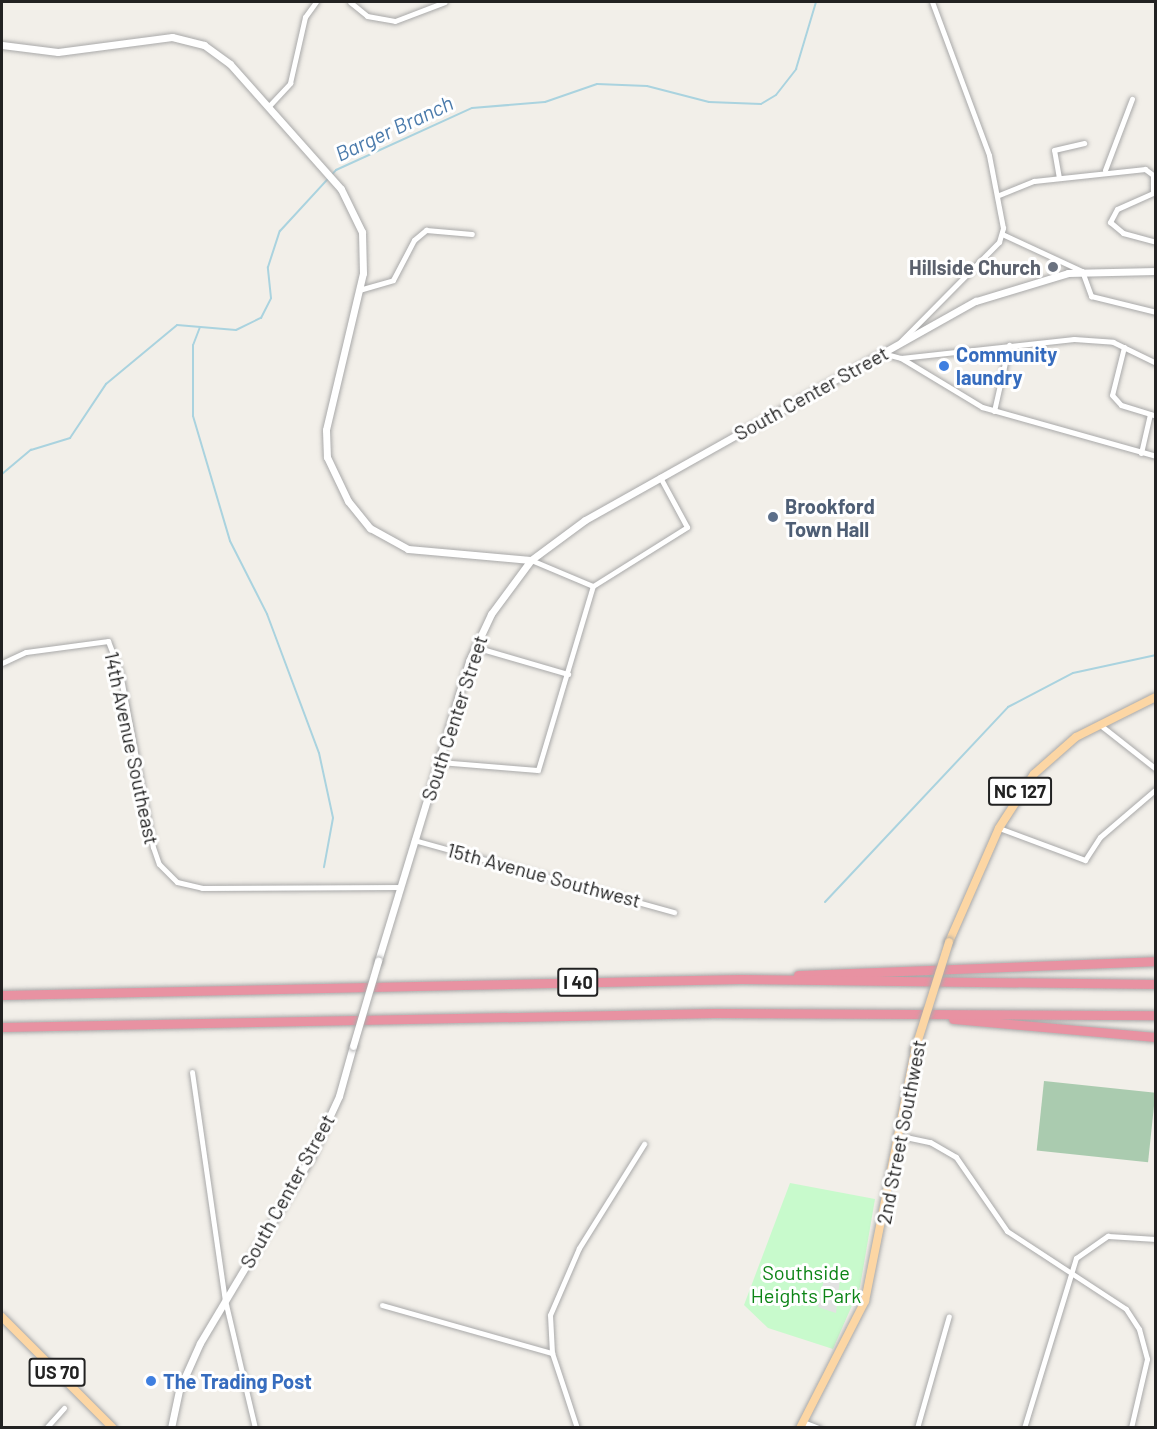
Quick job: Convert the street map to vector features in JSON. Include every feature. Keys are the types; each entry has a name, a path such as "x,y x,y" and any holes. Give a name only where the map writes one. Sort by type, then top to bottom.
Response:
{"highway":[{"path":"767,980 1155,960"},
{"name":"I 40","path":"2,995 767,980 1155,984"},
{"path":"903,1014 1155,1037"},
{"name":"I 40","path":"2,1027 903,1014 1155,1016"}],"main road":[{"name":"2nd Street Southwest","path":"802,1425 865,1301 896,1135 915,1050 949,942 999,828 1044,763 1099,724 1155,697"},
{"name":"US 70","path":"2,1317 113,1428"}],"street":[{"path":"268,107 293,76 305,16 316,2"},
{"path":"350,2 367,16 395,21 445,2"},
{"path":"900,342 1002,234 999,195 932,2"},
{"path":"2,45 58,52 159,38 194,41 222,56 356,212 365,246 359,290 326,430 329,464 348,501 370,528 408,549 531,560 593,586"},
{"path":"999,195 1024,183 1097,176 1105,170 1132,99"},
{"path":"1059,178 1054,150 1084,143"},
{"path":"1105,170 1146,170 1153,174 1153,193 1117,209 1110,222 1123,233 1155,242"},
{"path":"359,290 393,280 414,240 426,230 472,234"},
{"path":"1002,234 1082,271 1091,296 1155,312"},
{"name":"South Center Street","path":"171,1428 185,1374 225,1300 321,1137 353,1046 474,647 497,605 531,560 573,527 660,477 900,342 994,294 1082,271 1155,271"},
{"path":"901,358 1083,339 1124,347 1155,363"},
{"path":"994,411 1009,345"},
{"path":"1124,347 1112,395 1121,405 1153,415 1141,453"},
{"path":"882,353 901,358 964,399 994,411 1155,456"},
{"path":"439,762 534,772 549,739 593,586 687,527 660,477"},
{"name":"14th Avenue Southeast","path":"2,663 26,652 108,641 115,650 153,847 159,864 177,882 214,888 400,887"},
{"path":"474,647 568,674"},
{"path":"1099,724 1155,769"},
{"path":"999,828 1080,860 1155,789"},
{"name":"15th Avenue Southwest","path":"414,840 674,912"},
{"path":"192,1072 225,1300 255,1428"},
{"path":"896,1135 930,1142 956,1157 1007,1232 1126,1309 1143,1339 1146,1365 1131,1428"},
{"path":"577,1428 552,1353 548,1327 563,1282 644,1144"},
{"path":"1024,1428 1070,1272 1080,1252 1101,1238 1155,1239"},
{"path":"382,1305 552,1353"},
{"path":"917,1428 949,1316"},
{"path":"46,1428 64,1408"},
{"path":"802,1425 819,1428"}],"green space":[{"path":"1044,1081 1155,1093 1148,1162 1037,1151"},
{"name":"Southside Heights Park","path":"790,1183 875,1199 860,1287 833,1349 768,1328 744,1305"}],"shaded area":[{"path":"825,1275 840,1278 836,1313 818,1307"}],"waterway":[{"name":"Barger Branch","path":"2,474 31,450 70,438 106,384 177,325 236,330 261,318 271,298 268,267 280,231 336,170 472,108 545,102 597,84 647,86 709,102 761,104 776,95 796,69 816,2"},
{"path":"200,327 193,345 193,416 230,541 267,614 319,753 333,818 324,867"},
{"path":"825,902 1008,707 1073,673 1156,655"}],"place":[{"name":"Hillside Church","path":"1053,267"},
{"name":"Community laundry","path":"944,366"},
{"name":"Brookford Town Hall","path":"773,517"},
{"name":"The Trading Post","path":"151,1381"}]}
